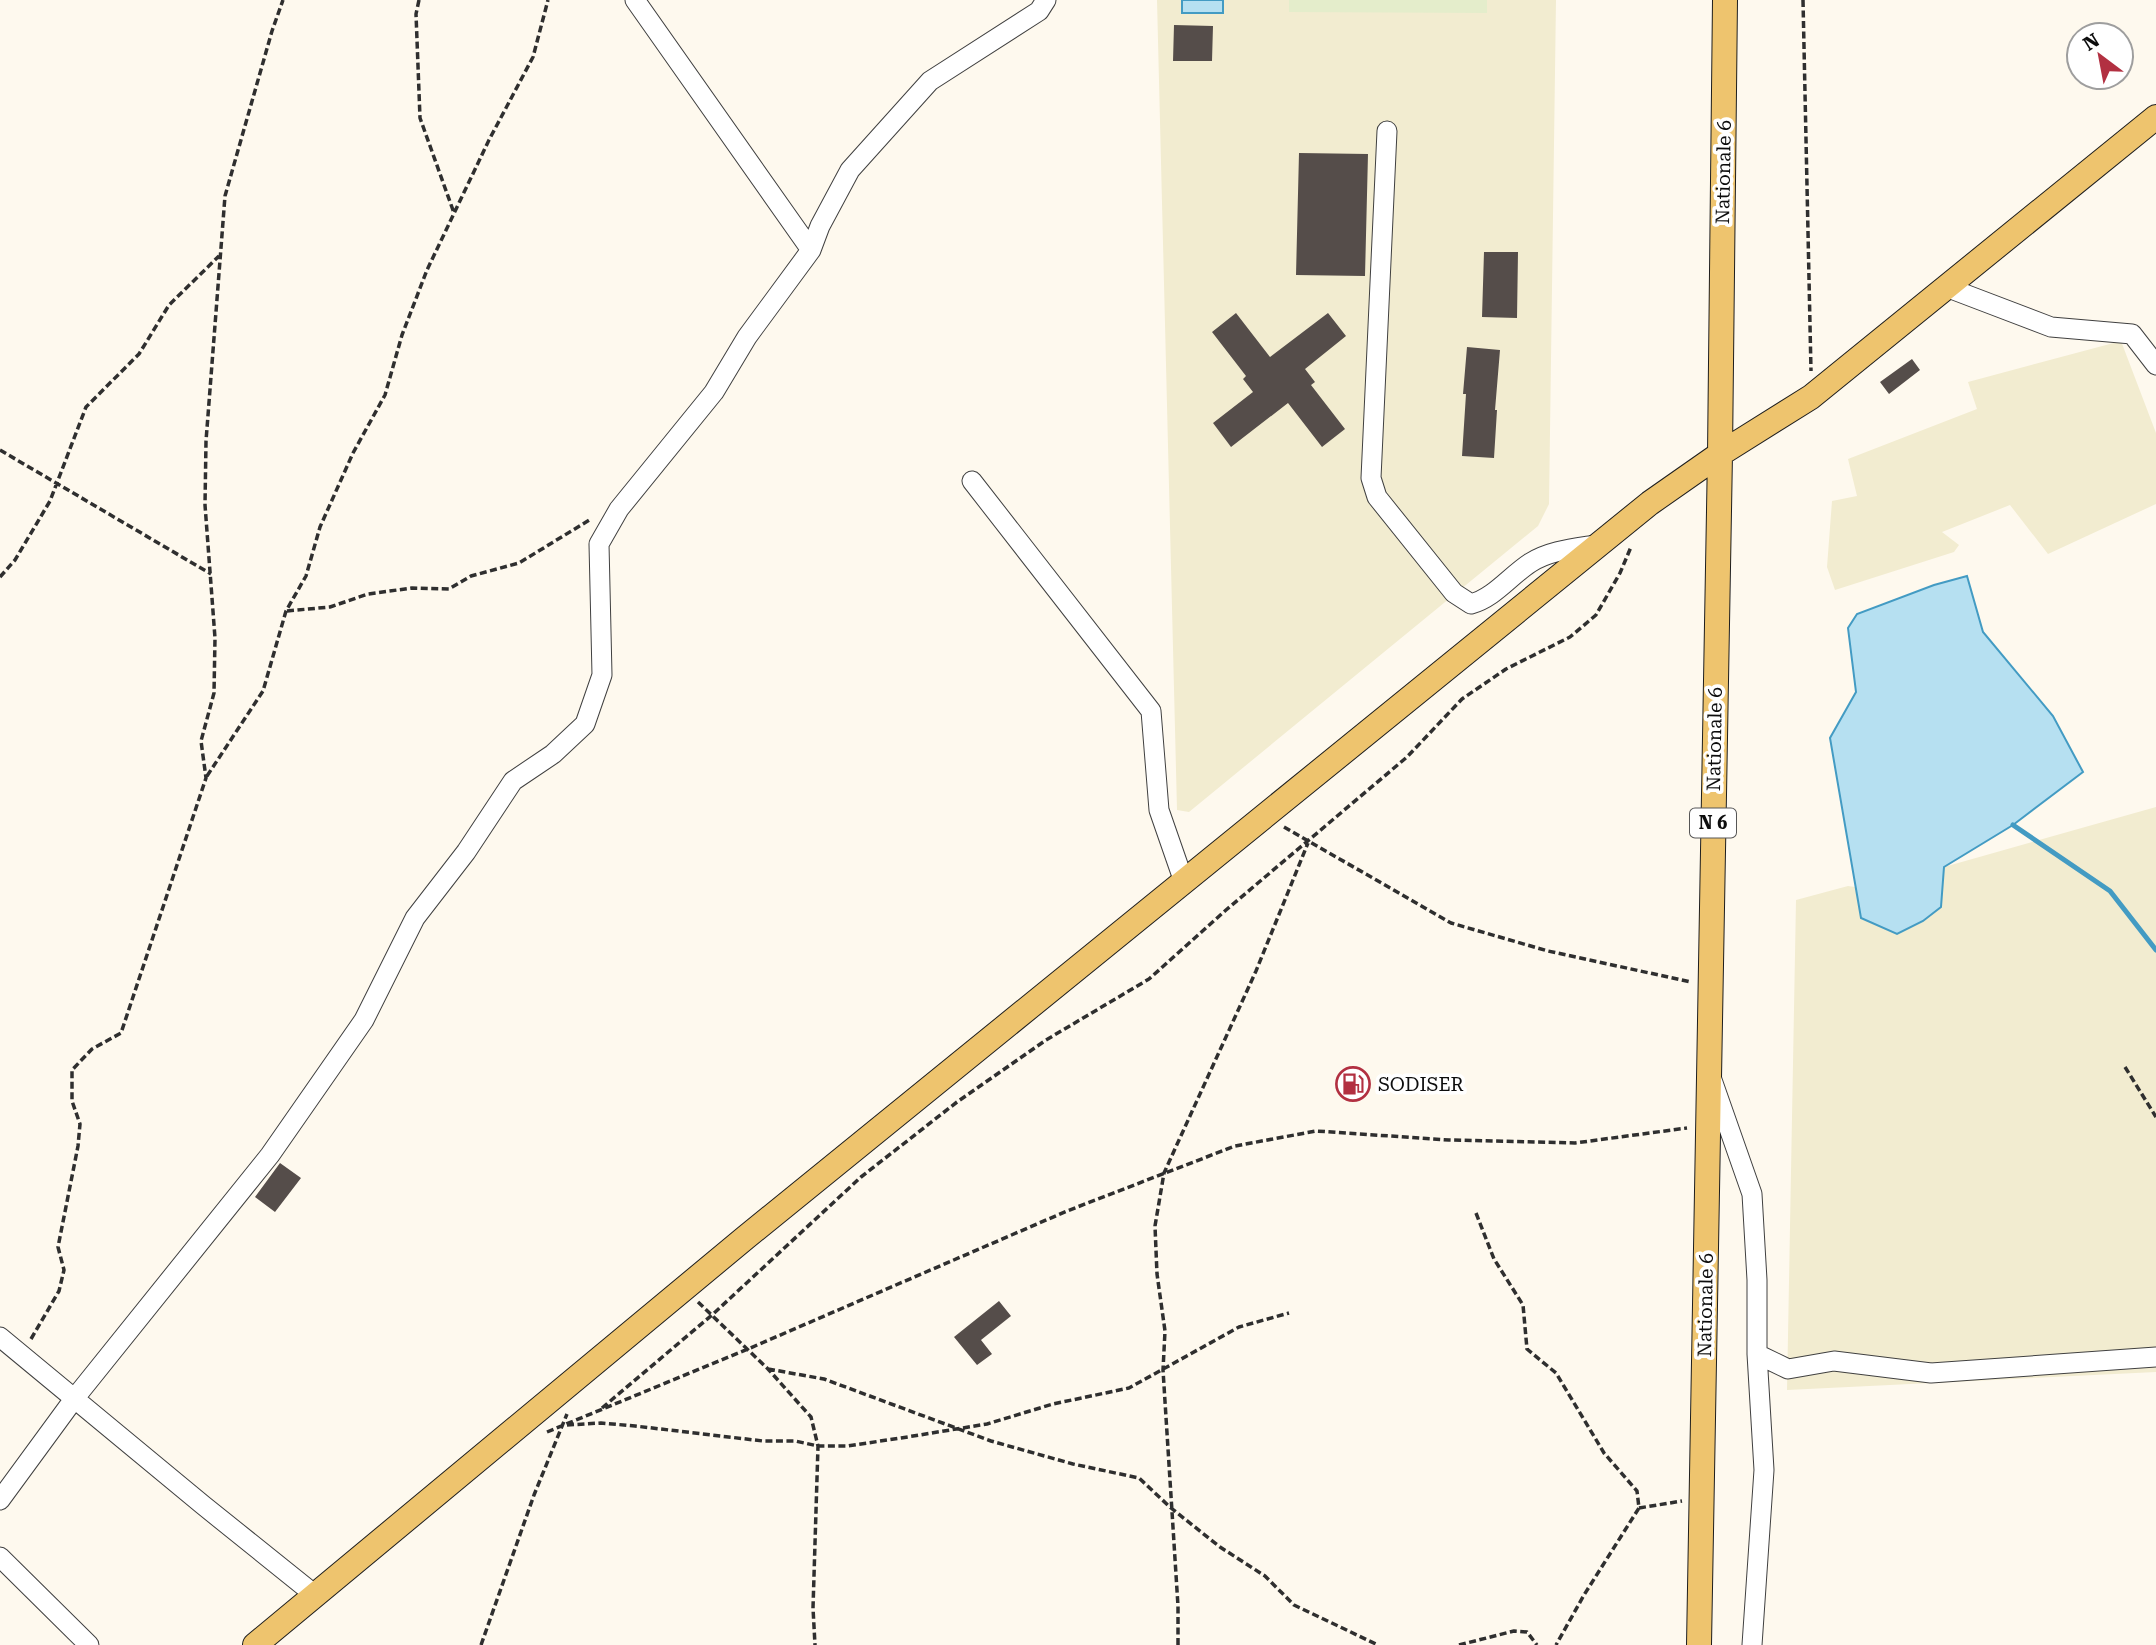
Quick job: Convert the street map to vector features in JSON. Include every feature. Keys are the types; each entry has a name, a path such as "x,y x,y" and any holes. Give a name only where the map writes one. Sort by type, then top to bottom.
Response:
{"main road":[{"name":"Nationale 6","path":"1699,1645 1720,454 1725,0"},
{"path":"255,1645 684,1289 1650,503 1720,454 1811,397 2156,117"}],"street":[{"path":"635,0 811,250"},
{"path":"0,1500 74,1399 270,1155 364,1020 415,918 466,852 513,781 552,754 585,724 602,675 599,544 619,509 713,392 747,337 811,250 820,226 850,170 930,81 1039,10 1046,0"},
{"path":"1387,131 1371,478 1377,497 1454,593 1471,604 1481,601 1531,562 1554,552 1601,543"},
{"path":"1946,287 2051,327 2132,334 2156,365"},
{"path":"972,481 1151,710 1159,810 1184,882"},
{"path":"1709,1072 1752,1194 1764,1470 1752,1645"},
{"path":"0,1336 315,1595"},
{"path":"1757,1354 1788,1369 1834,1361 1931,1373 2156,1357"},
{"path":"0,1557 89,1645"}],"path":[{"path":"206,778 201,741 214,693 215,638 205,505 206,441 225,196 283,0"},
{"path":"419,0 416,14 420,118 454,213"},
{"path":"21,1354 59,1291 64,1270 58,1247 80,1124 72,1101 72,1070 92,1049 121,1033 206,778 263,691 286,611 306,576 320,527 354,453 385,395 402,335 427,270 533,57 548,0"},
{"path":"1803,0 1811,397"},
{"path":"0,577 15,560 50,501 86,408 139,354 169,305 220,254"},
{"path":"0,450 211,574"},
{"path":"286,611 330,607 368,594 401,589 449,589 471,576 519,563 603,511 619,509"},
{"path":"602,1408 712,1315 861,1177 957,1102 1046,1040 1149,979 1407,757 1462,699 1507,669 1570,637 1596,615 1620,573 1635,538"},
{"path":"1266,817 1451,923 1548,951 1710,986"},
{"path":"1178,1645 1178,1606 1163,1370 1165,1332 1157,1274 1155,1226 1164,1173 1256,971 1309,841"},
{"path":"2125,1067 2156,1117"},
{"path":"538,1436 1068,1211 1235,1146 1316,1131 1449,1140 1575,1143 1709,1125"},
{"path":"1476,1213 1494,1259 1523,1306 1527,1349 1556,1373 1604,1453 1637,1491 1639,1508 1556,1645"},
{"path":"684,1289 768,1369 811,1417 818,1446 813,1608 815,1645"},
{"path":"551,1425 601,1423 763,1441 847,1446 986,1424 1053,1404 1129,1388 1239,1327 1289,1313"},
{"path":"768,1369 824,1379 991,1441 1073,1464 1139,1478 1171,1508 1265,1576 1294,1605 1378,1645"},
{"path":"481,1645 534,1495 568,1412"},
{"path":"1639,1508 1702,1498"},
{"path":"1459,1645 1514,1631 1527,1632 1537,1645"}],"shaded area":[{"path":"1157,0 1556,0 1549,504 1538,526 1189,812 1177,810"},
{"path":"2121,341 2156,433 2156,504 2048,554 2010,505 1942,532 1959,545 1954,552 1835,590 1827,567 1832,501 1857,496 1848,459 1977,409 1968,382"},
{"path":"2156,807 2156,1372 1787,1390 1796,900 1848,886 1855,887 1861,918 1941,907 1944,867"}],"green space":[{"path":"1289,0 1487,0 1487,13 1289,12"}],"water":[{"path":"1182,0 1223,0 1223,13 1182,13"},
{"path":"1967,576 1983,632 2053,716 2083,772 2013,825 1944,867 1941,907 1923,921 1897,934 1861,918 1830,738 1856,692 1848,628 1857,614 1934,585"}],"building":[{"path":"1174,25 1213,26 1212,61 1173,61"},
{"path":"1299,153 1368,154 1365,276 1296,275"},
{"path":"1484,252 1518,252 1517,318 1482,317"},
{"path":"1236,313 1270,357 1328,313 1346,336 1305,369 1315,382 1311,385 1345,429 1322,447 1288,403 1231,447 1213,423 1253,392 1243,379 1246,376 1212,332"},
{"path":"1467,347 1500,350 1494,458 1462,456"},
{"path":"1912,359 1920,370 1889,394 1880,382"},
{"path":"280,1163 301,1178 275,1212 255,1197"},
{"path":"999,1301 1011,1316 981,1340 992,1354 977,1365 954,1337"}],"waterway":[{"path":"2013,825 2110,891 2156,950"}],"place":[{"name":"SODISER","path":"1353,1084"}]}
